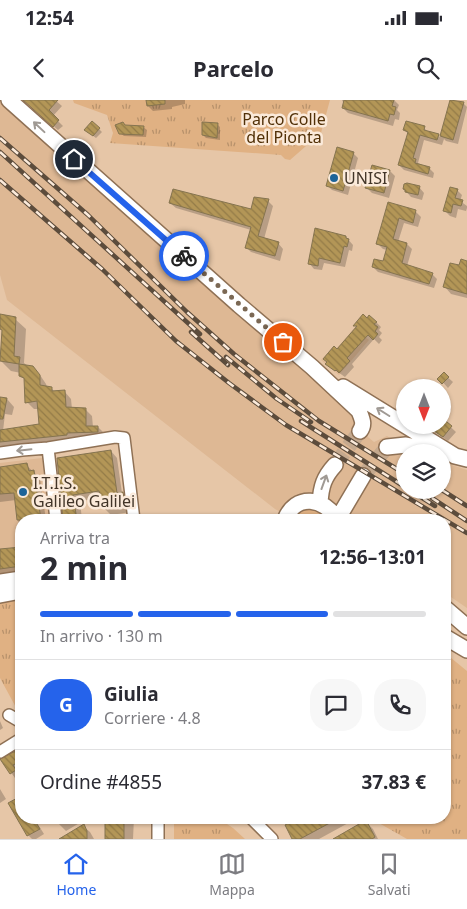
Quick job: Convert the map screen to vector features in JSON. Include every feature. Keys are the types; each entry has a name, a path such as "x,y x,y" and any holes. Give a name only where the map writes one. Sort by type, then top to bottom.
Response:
{"main road":[{"path":"9,100 232,299 312,367 359,411 363,426 360,430"},
{"path":"312,367 434,444"},
{"path":"387,447 396,446"},
{"path":"332,514 324,505 321,488 325,476 335,465"},
{"path":"289,514 298,504 309,501 324,505 353,487 363,476 341,514"},
{"path":"0,582 15,580"},
{"path":"0,595 15,592"},
{"path":"451,613 467,627"},
{"path":"451,641 467,650"}],"street":[{"path":"0,453 48,448 115,437 124,438 133,514"},
{"path":"48,448 55,514"},
{"path":"451,642 467,655"},
{"path":"9,715 15,718"},
{"path":"0,752 15,742"},
{"path":"158,824 158,839"},
{"path":"257,824 272,839"}],"shaded area":[{"path":"0,100 277,343 357,418 356,427 374,442 387,436 399,444 396,444 396,499 451,499 451,465 467,470 467,608 451,597 451,514 284,514 275,509 7,300 0,275"},
{"path":"364,314 379,328 371,338 366,334 364,336 369,340 339,375 321,360 334,346 337,348 355,327 358,330 359,328 355,324"},
{"name":"I.T.I.S. Galileo Galilei","path":"42,458 48,514 15,514 15,572 0,574 0,463"}],"green space":[{"name":"Parco Colle del Pionta","path":"73,100 330,100 321,133 290,160 285,159 281,155 110,143 113,133 107,115 74,103"},
{"path":"307,508 321,510 325,514 297,514"},
{"path":"15,598 15,706 0,678 0,600"},
{"path":"451,658 467,671 467,839 407,839 381,824 451,824"},
{"path":"174,824 227,824 245,839 174,839"}],"building":[{"path":"23,100 58,100 49,110 59,120 53,127"},
{"path":"146,100 165,100 165,104 147,106"},
{"path":"344,100 394,100 392,106 396,107 394,115 390,114 388,121 342,108"},
{"path":"450,100 464,102 453,140 440,136"},
{"path":"92,121 100,128 93,136 84,130"},
{"path":"406,121 425,126 424,130 439,134 437,140 420,135 413,158 416,159 415,163 430,167 428,174 398,165 408,132 403,130"},
{"path":"123,122 125,125 144,126 143,135 119,134 115,125"},
{"path":"202,122 218,123 217,138 202,135"},
{"path":"337,147 354,152 343,191 326,186"},
{"path":"372,165 390,170 384,193 365,188"},
{"path":"404,184 420,186 418,195 405,192 403,189"},
{"path":"450,187 458,189 455,198 463,200 461,206 453,204 451,213 443,211"},
{"path":"173,189 251,209 254,197 269,199 258,236 279,242 275,256 245,248 251,227 169,203"},
{"path":"388,202 416,210 413,223 399,218 393,239 407,243 402,263 433,273 429,284 372,267 374,259 383,261 387,247 376,244"},
{"path":"315,228 346,236 349,239 347,247 344,246 340,263 319,258 318,266 308,264"},
{"path":"461,259 467,261 467,294 443,287 450,263 459,265"},
{"path":"0,314 16,317 14,356 20,357 19,364 0,361 2,330 0,329"},
{"path":"363,314 367,318 369,315 377,322 374,324 378,327 375,331 378,334 373,340 368,335 347,358 350,361 339,373 325,364 327,362 323,359 334,346 337,349 357,326 353,326"},
{"path":"19,364 33,366 40,375 40,385 52,387 52,391 65,390 66,407 86,408 86,426 98,426 98,432 67,433 67,435 0,442 0,430 39,424 37,401 25,403 24,378 19,376"},
{"path":"444,372 449,377 447,379 437,379"},
{"path":"0,397 7,398 3,419 0,419"},
{"path":"111,450 117,493 123,492 125,505 103,508 99,491 73,495 76,514 62,514 57,458"},
{"path":"27,463 29,471 34,470 40,514 16,514 14,493 0,494 0,467"},
{"path":"15,548 15,567 0,569 0,549"},
{"path":"15,751 15,764 13,765 15,771 10,774 0,759"},
{"path":"15,799 15,815 8,803"},
{"path":"20,824 37,824 40,829 27,836"},
{"path":"84,824 87,831 87,839 59,839"},
{"path":"105,824 124,824 124,839 105,839"},
{"path":"328,824 300,839 292,839 285,825"},
{"path":"359,824 368,824 375,837 372,839 333,839"}],"tunnel":[{"path":"335,465 360,431"},
{"path":"363,476 387,447"}],"railway":[{"path":"0,138 88,215 187,312 234,354 319,421 396,468"},
{"path":"0,152 200,334"},
{"path":"0,180 102,269 176,341 229,383 286,425 435,514"},
{"path":"191,332 228,365"},
{"path":"226,357 277,399 311,422"},
{"path":"301,421 396,481"},
{"path":"451,496 467,506"},
{"path":"424,499 435,506"},
{"path":"434,499 467,521"},
{"path":"451,523 467,533"}],"way so far":[{"path":"184,256 283,342"}],"place":[{"name":"UNISI","path":"334,178"},
{"name":"I.T.I.S. Galileo Galilei","path":"23,492"}],"route":[{"path":"74,159 184,256"}]}
